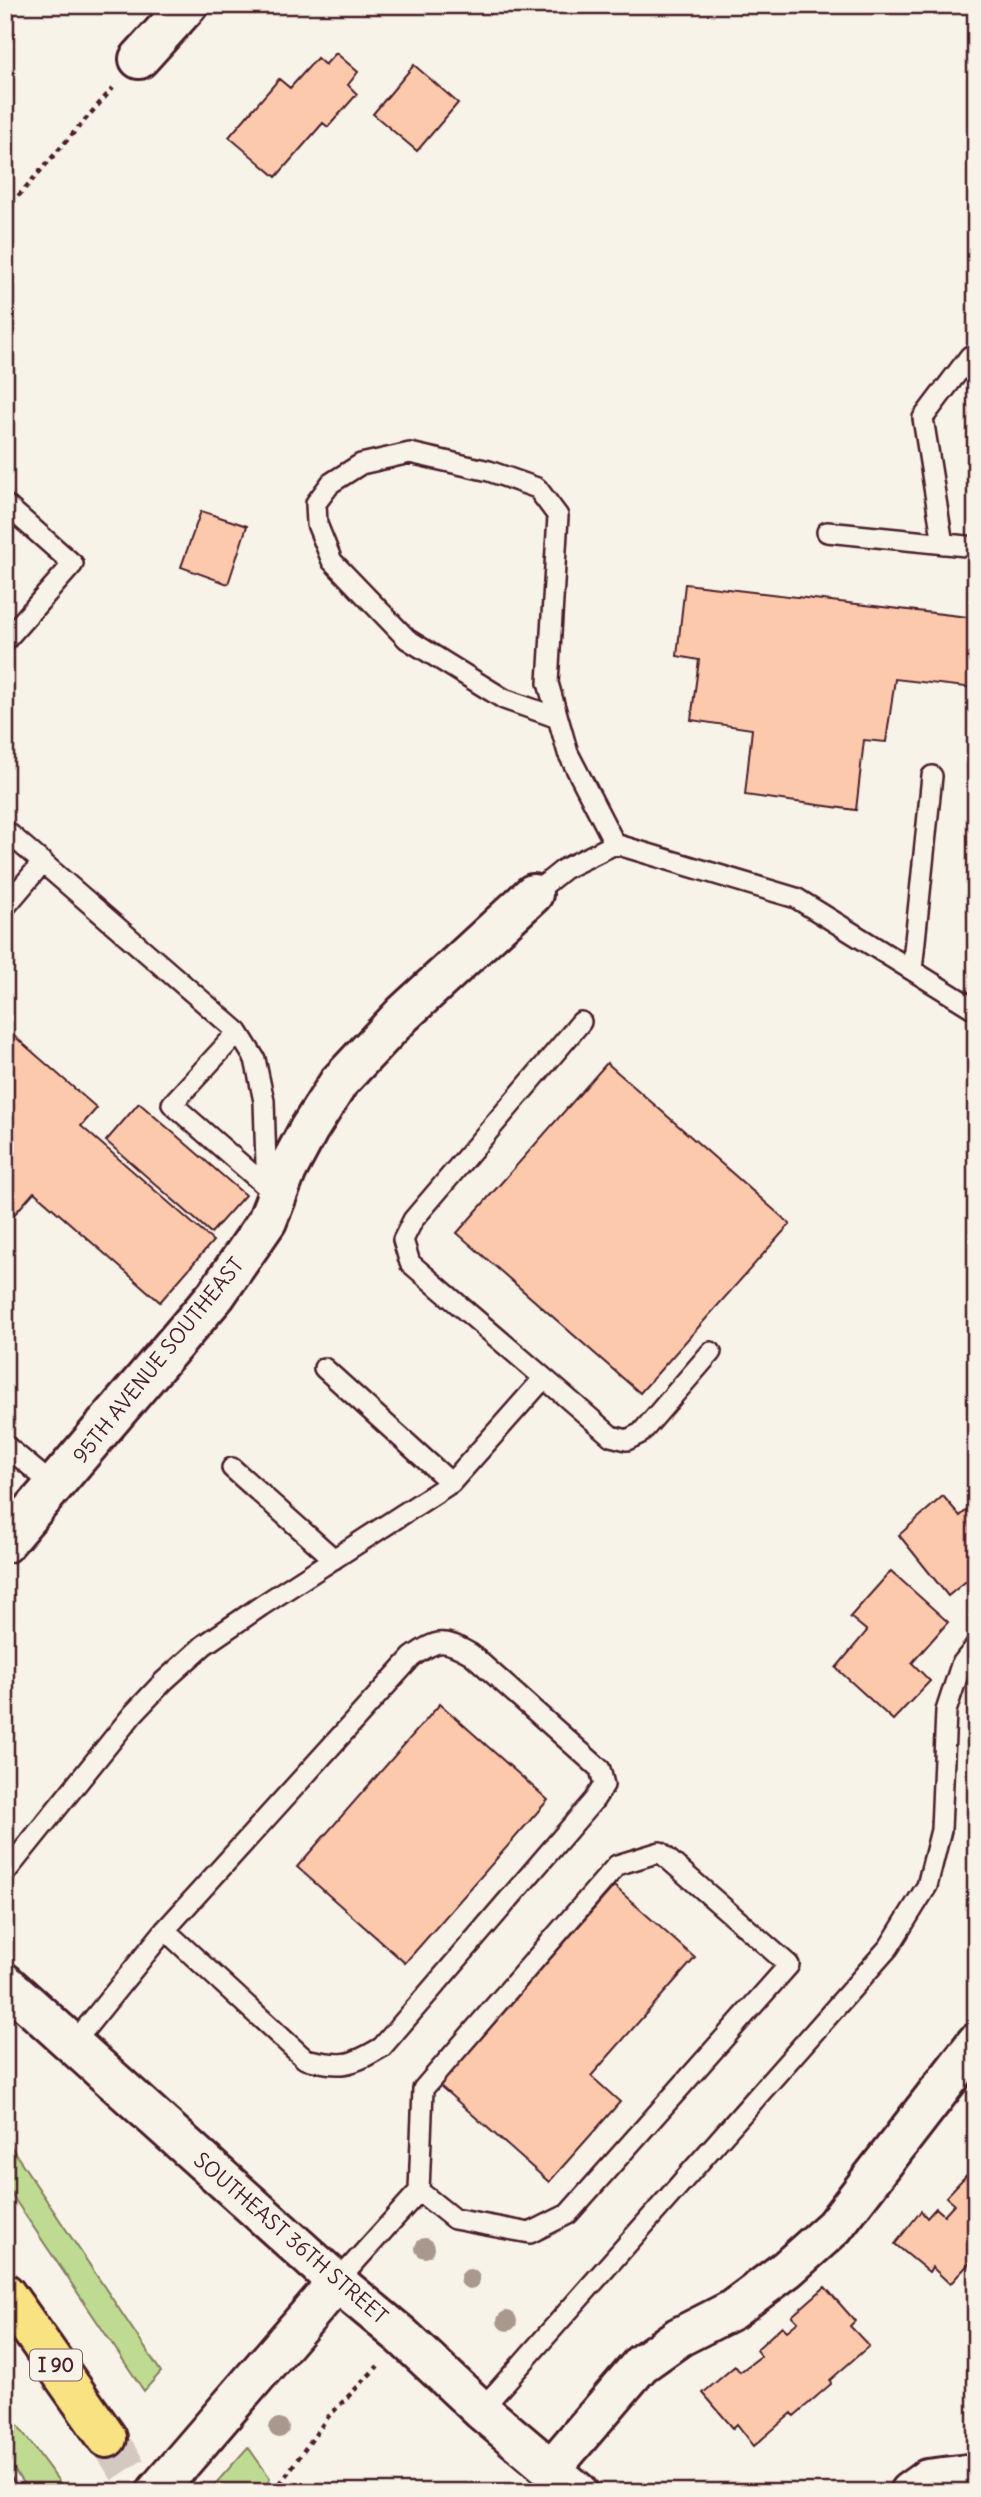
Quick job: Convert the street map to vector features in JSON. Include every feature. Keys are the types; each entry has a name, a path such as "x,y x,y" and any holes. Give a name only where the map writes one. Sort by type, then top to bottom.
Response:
{"highway":[{"name":"I 90","path":"5,2292 107,2438"}],"street":[{"path":"139,59 188,5"},
{"name":"95TH AVENUE SOUTHEAST","path":"5,1543 216,1294 309,1129 339,1082 403,1014 533,894"},
{"name":"SOUTHEAST 36TH STREET","path":"5,1983 402,2336 481,2410 564,2480"},
{"path":"564,2480 641,2364 679,2337 732,2310 787,2269 834,2227 976,2043"},
{"path":"156,2492 337,2281"},
{"path":"909,2492 928,2479 976,2473"}],"lane":[{"path":"943,544 923,418 970,356 976,355"},
{"path":"558,718 504,699 407,639 388,620 332,561 317,524 316,503 331,484 361,464 410,453 489,471 537,488 558,516 548,683 558,718 568,753 615,844 796,898 976,1010"},
{"path":"5,504 73,564 5,641"},
{"path":"827,532 976,547"},
{"path":"912,970 932,776"},
{"path":"5,830 238,1032 255,1059 264,1101 267,1204"},
{"name":"95TH AVENUE SOUTHEAST","path":"533,894 564,869 615,844"},
{"path":"5,906 43,862"},
{"path":"581,1022 413,1220 403,1240 410,1263 611,1436 627,1440 641,1433 711,1352"},
{"path":"238,1032 172,1104 267,1204"},
{"path":"324,1368 451,1483"},
{"path":"5,1873 133,1714 164,1681 204,1646 451,1483 544,1378"},
{"path":"5,1445 54,1486"},
{"path":"232,1468 334,1559"},
{"path":"73,2044 165,1930 412,1657 433,1642 453,1643 471,1654 600,1769 604,1785 594,1800 382,2047 357,2062 331,2065 305,2059 165,1930"},
{"path":"481,2410 889,1947 926,1886 941,1830 946,1711 961,1665 976,1646"},
{"path":"337,2281 419,2191 423,2089 617,1865 660,1853 789,1965 568,2214 530,2234 454,2219 419,2191"}],"path":[{"path":"5,211 139,59"},
{"path":"276,2490 328,2417 370,2375"}],"green space":[{"path":"5,2138 161,2372 144,2391 5,2185"},
{"path":"5,2408 63,2487 58,2492 29,2492 5,2456"},
{"path":"248,2447 270,2478 263,2492 208,2492"}],"building":[{"path":"336,53 358,72 348,85 357,94 328,127 323,123 276,177 229,137 279,79 290,88 317,58 325,65"},
{"path":"414,65 458,103 417,151 373,114"},
{"path":"201,511 247,526 228,584 181,567"},
{"path":"685,584 976,618 974,688 895,679 886,742 864,740 856,810 745,795 752,729 691,720 699,660 677,656"},
{"path":"5,1028 97,1108 81,1126 213,1241 160,1302 34,1192 5,1225"},
{"path":"607,1063 790,1224 640,1393 457,1233"},
{"path":"139,1103 245,1195 211,1233 106,1141"},
{"path":"943,1496 960,1516 976,1502 976,1573 948,1596 899,1535"},
{"path":"891,1571 948,1622 912,1663 930,1681 893,1720 836,1668 867,1631 850,1617"},
{"path":"440,1704 548,1800 405,1963 297,1867"},
{"path":"614,1886 695,1958 591,2076 620,2102 549,2182 439,2085"},
{"path":"974,2167 976,2256 950,2284 932,2267 929,2272 895,2244 921,2211 927,2218 936,2208 944,2215 954,2204 946,2197"},
{"path":"825,2287 855,2321 850,2326 869,2346 830,2380 831,2384 754,2446 737,2424 733,2428 703,2393 735,2366 740,2372 761,2356 756,2350 782,2326 787,2331 798,2322 792,2316"}],"tunnel":[{"path":"107,2438 142,2492"}],"tram line":[{"path":"5,2469 21,2492"}]}
